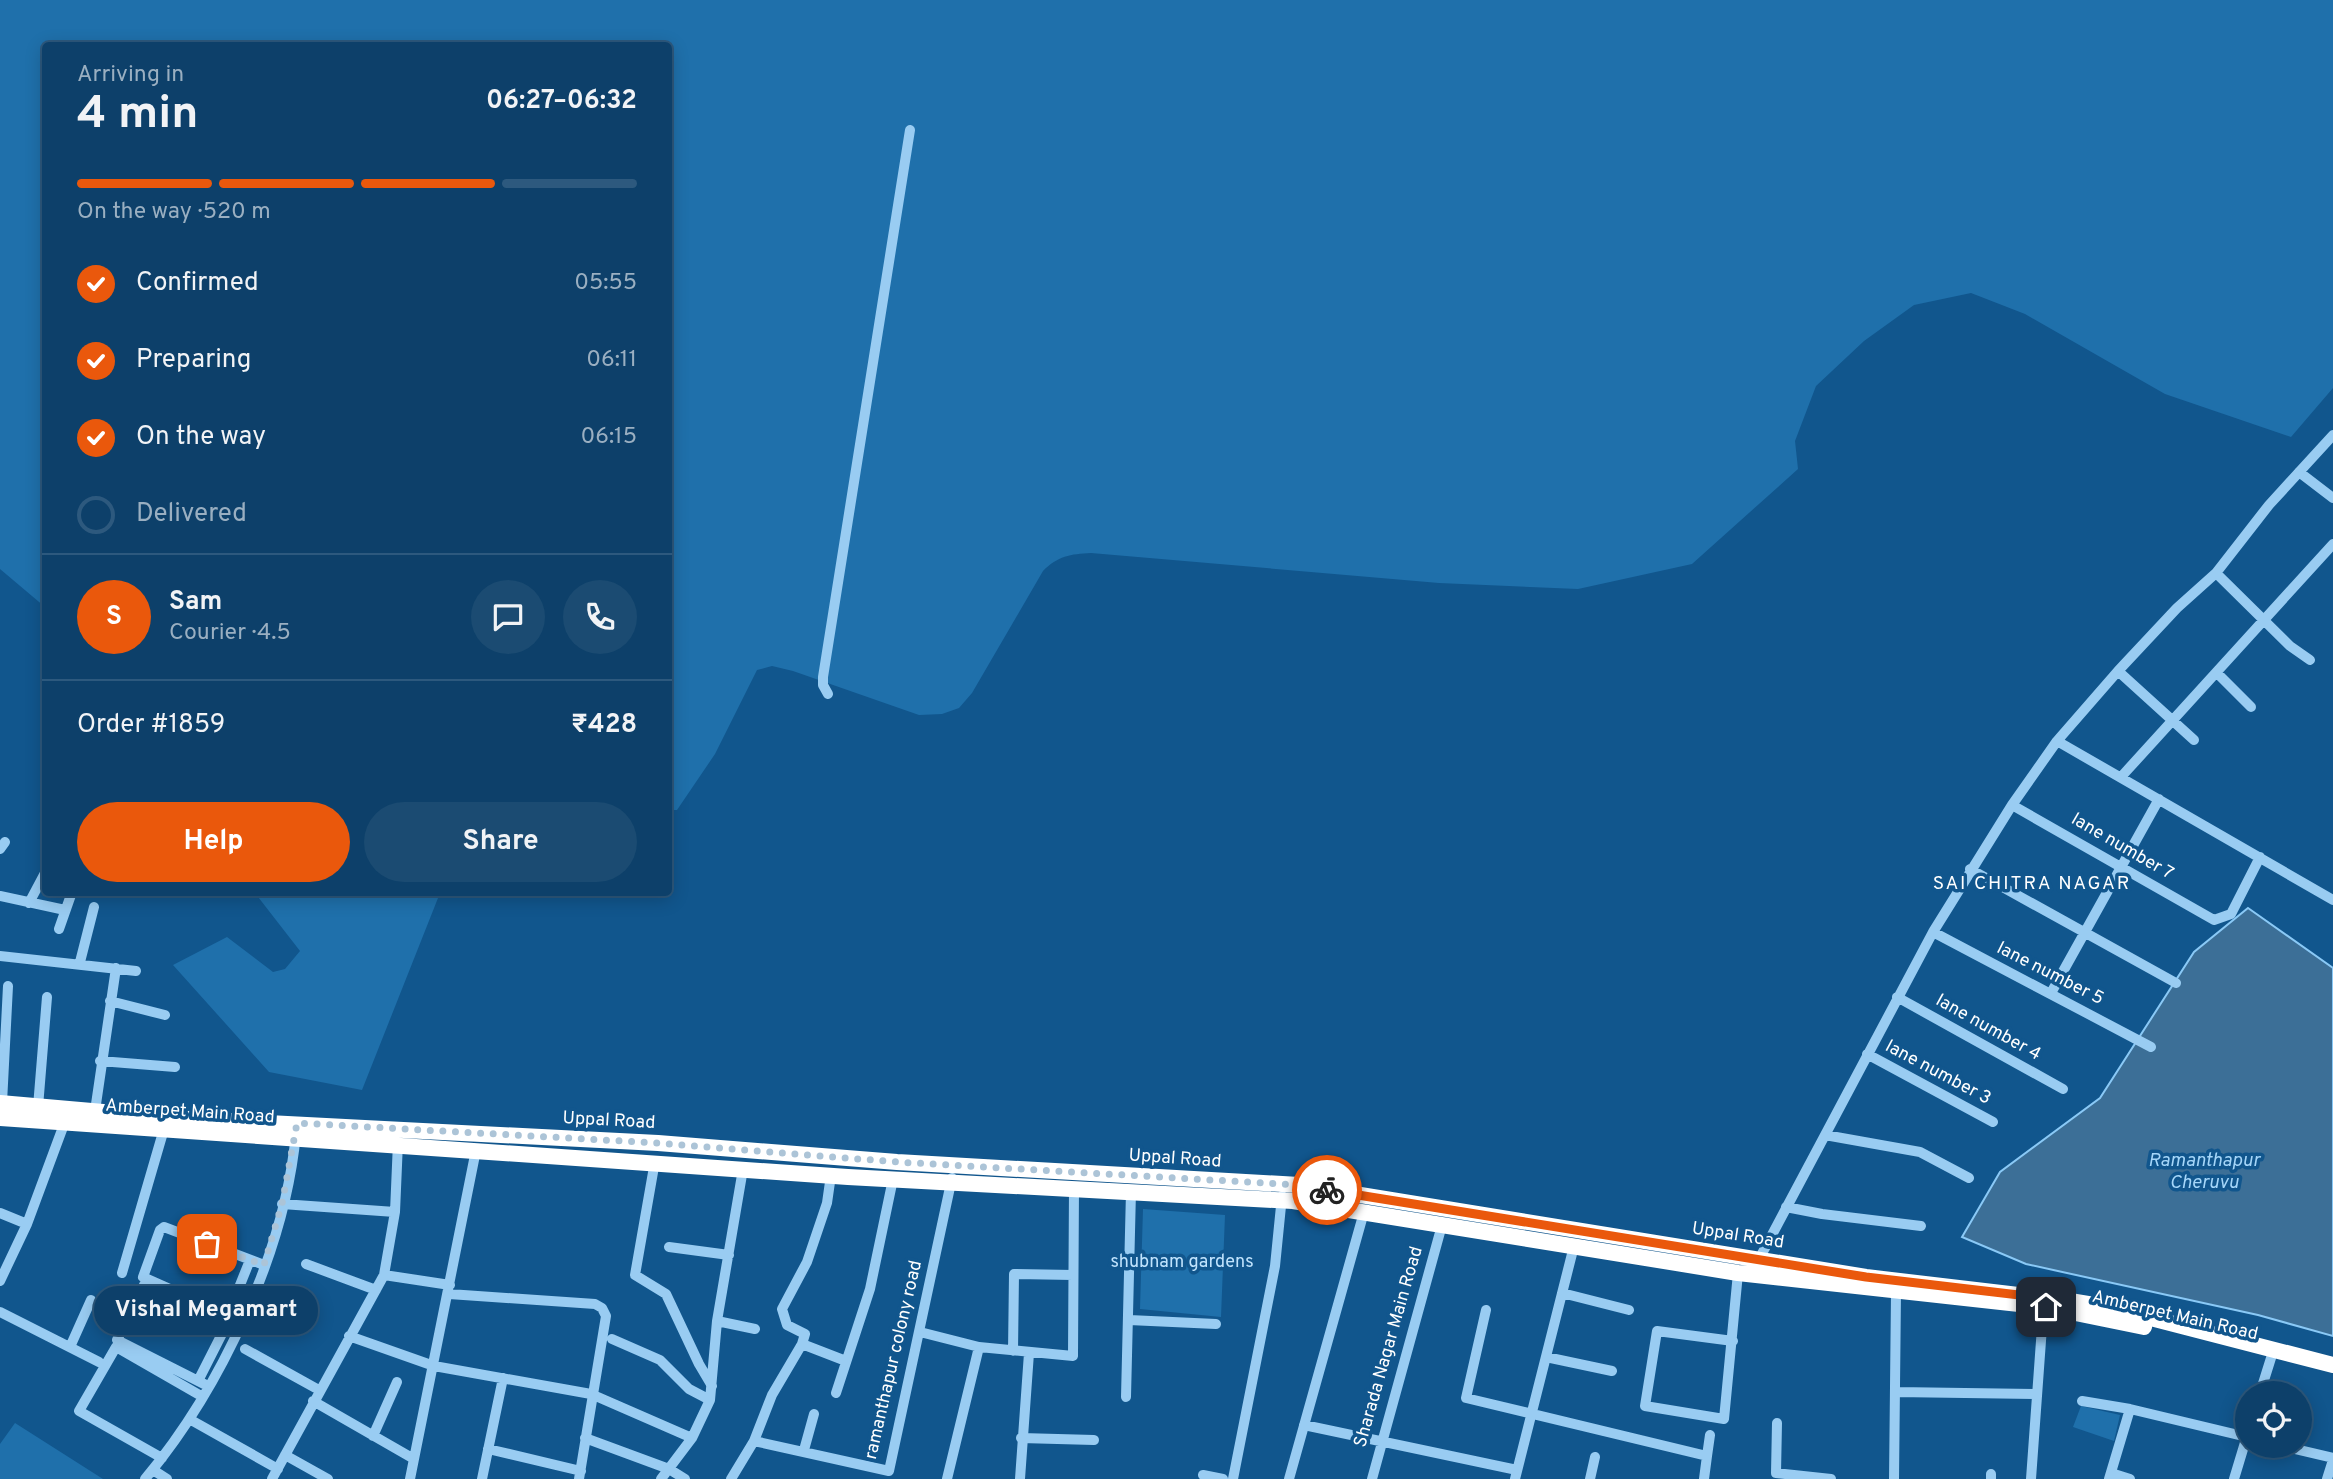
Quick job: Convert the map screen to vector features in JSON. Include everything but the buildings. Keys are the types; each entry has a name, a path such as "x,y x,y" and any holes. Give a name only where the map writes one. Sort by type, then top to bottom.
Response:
{"highway":[{"path":"1,1108 38,1107 66,1117 95,1111 296,1131"},
{"name":"Amberpet Main Road","path":"1,1108 164,1129 296,1131 398,1137 475,1150 831,1175 1131,1191 1283,1193 1364,1212 1746,1274 1896,1293 2070,1306 2333,1376"},
{"name":"Uppal Road","path":"398,1137 658,1143 1283,1193 1759,1259 2070,1306 2112,1308 2333,1365"}],"street":[{"path":"828,694 823,685 823,677 911,130"},
{"path":"1733,1340 1657,1331 1645,1406 1724,1419 1733,1340 1746,1274 1759,1259 1897,997 1970,869 2057,741 2177,608 2216,573 2333,435"},
{"path":"2299,472 2333,498"},
{"path":"2121,777 2333,544"},
{"path":"2216,573 2290,646 2310,660"},
{"path":"2118,671 2194,740"},
{"path":"2217,673 2252,707"},
{"path":"2057,741 2333,900"},
{"path":"2051,993 2159,799"},
{"name":"lane number 7","path":"2012,805 2214,920 2231,914 2260,858"},
{"path":"1970,869 2176,983"},
{"path":"29,903 42,879"},
{"path":"0,896 65,910"},
{"path":"59,929 70,896"},
{"path":"80,962 94,907"},
{"name":"lane number 5","path":"1933,932 2151,1046"},
{"path":"0,956 80,962 136,971"},
{"path":"95,1111 100,1061 116,968"},
{"path":"1,1108 9,986"},
{"path":"38,1107 47,997"},
{"name":"lane number 4","path":"1897,997 2063,1089"},
{"path":"110,1001 165,1014"},
{"name":"lane number 3","path":"1867,1054 1993,1122"},
{"path":"100,1061 175,1067"},
{"path":"0,1281 27,1224 66,1117"},
{"path":"122,1272 164,1129"},
{"path":"167,1479 149,1475 191,1420 235,1320 264,1265 282,1204 296,1131"},
{"path":"1825,1135 1920,1152 1969,1178"},
{"path":"191,1420 275,1474 384,1275 395,1212 398,1137"},
{"path":"410,1479 475,1150"},
{"path":"655,1161 635,1275 662,1289 669,1297 686,1338 713,1387"},
{"name":"ramanthapur colony road","path":"754,1441 804,1450 888,1475 954,1166"},
{"path":"661,1479 692,1438 710,1400 717,1321 743,1169"},
{"path":"731,1479 754,1441 772,1395 802,1344 805,1334 787,1325 782,1309 810,1252 827,1202 831,1175"},
{"path":"836,1393 870,1289 893,1179"},
{"path":"920,1332 979,1347 1073,1356 1074,1187"},
{"path":"1126,1397 1131,1191"},
{"path":"1233,1479 1275,1266 1283,1193"},
{"path":"282,1204 395,1212"},
{"path":"1786,1207 1921,1226"},
{"path":"1289,1479 1364,1212"},
{"path":"0,1213 27,1224"},
{"name":"Sharada Nagar Main Road","path":"1371,1479 1442,1224"},
{"path":"235,1320 143,1277 161,1228 264,1265"},
{"path":"1304,1425 1516,1474 1574,1246"},
{"path":"669,1247 729,1255"},
{"path":"235,1320 250,1260"},
{"path":"306,1264 376,1290"},
{"path":"1013,1351 1014,1274 1073,1275"},
{"path":"384,1275 449,1289 595,1304 602,1308 606,1316 591,1394 580,1475 488,1449"},
{"path":"203,1388 117,1340 145,1283 235,1320"},
{"path":"1562,1293 1629,1310"},
{"path":"1894,1479 1896,1293"},
{"path":"70,1347 92,1300"},
{"path":"1486,1310 1466,1398 1532,1411 1707,1456"},
{"path":"0,1312 99,1362"},
{"path":"1129,1320 1216,1324"},
{"path":"717,1321 755,1329"},
{"path":"2031,1479 2035,1394 2042,1327"},
{"path":"349,1336 434,1366 591,1394 692,1438"},
{"path":"612,1339 652,1355 689,1389 710,1400"},
{"path":"802,1344 846,1361"},
{"path":"162,1458 79,1411 116,1347 203,1388"},
{"path":"947,1479 979,1347"},
{"path":"245,1349 319,1390"},
{"path":"1020,1479 1029,1353"},
{"path":"1546,1357 1612,1371"},
{"path":"2264,1381 2271,1358"},
{"path":"482,1479 503,1378"},
{"path":"373,1436 397,1382"},
{"path":"1896,1392 2035,1394"},
{"path":"313,1401 414,1459"},
{"path":"2082,1401 2130,1409 2235,1434"},
{"path":"2130,1409 2110,1476 2130,1479"},
{"path":"804,1450 814,1414"},
{"path":"1777,1423 1776,1473 1832,1479"},
{"path":"1704,1479 1710,1435"},
{"path":"585,1438 669,1469 685,1479"},
{"path":"1021,1438 1094,1440"},
{"path":"2312,1454 2333,1459 2327,1479"},
{"path":"285,1455 328,1479"},
{"path":"1590,1479 1595,1457"},
{"path":"2234,1479 2240,1458"},
{"path":"1203,1475 1223,1479"}],"green space":[{"path":"0,0 2333,0 2333,388 2291,437 2165,394 2025,314 1971,293 1914,305 1864,341 1816,386 1795,441 1798,469 1692,564 1578,589 1439,583 1091,553 1071,555 1059,559 1043,571 972,693 959,708 942,714 919,715 793,671 772,666 757,670 715,754 677,810 672,810 672,42 42,42 42,604 0,569"},
{"path":"257,896 439,896 362,1090 269,1072 173,965 227,937 273,972 285,969 300,951"},
{"name":"shubnam gardens","path":"1143,1209 1225,1215 1221,1317 1140,1309"},
{"path":"2081,1406 2120,1415 2114,1441 2073,1427"},
{"path":"15,1423 103,1479 0,1479 0,1444"}],"water":[{"name":"Ramanthapur Cheruvu","path":"2248,908 2333,968 2333,1336 2258,1315 2026,1264 1962,1237 2000,1172 2100,1098 2194,952"}],"way so far":[{"path":"207,1244 264,1265 282,1204 297,1123 781,1151 973,1167 1299,1185 1327,1190"}],"place":[{"name":"Vishal Megamart","path":"207,1244"}],"district":[{"name":"SAI CHITRA NAGAR","path":"2032,884"}],"route":[{"path":"1327,1190 1866,1277 2070,1301 2069,1312 2046,1307"}]}
